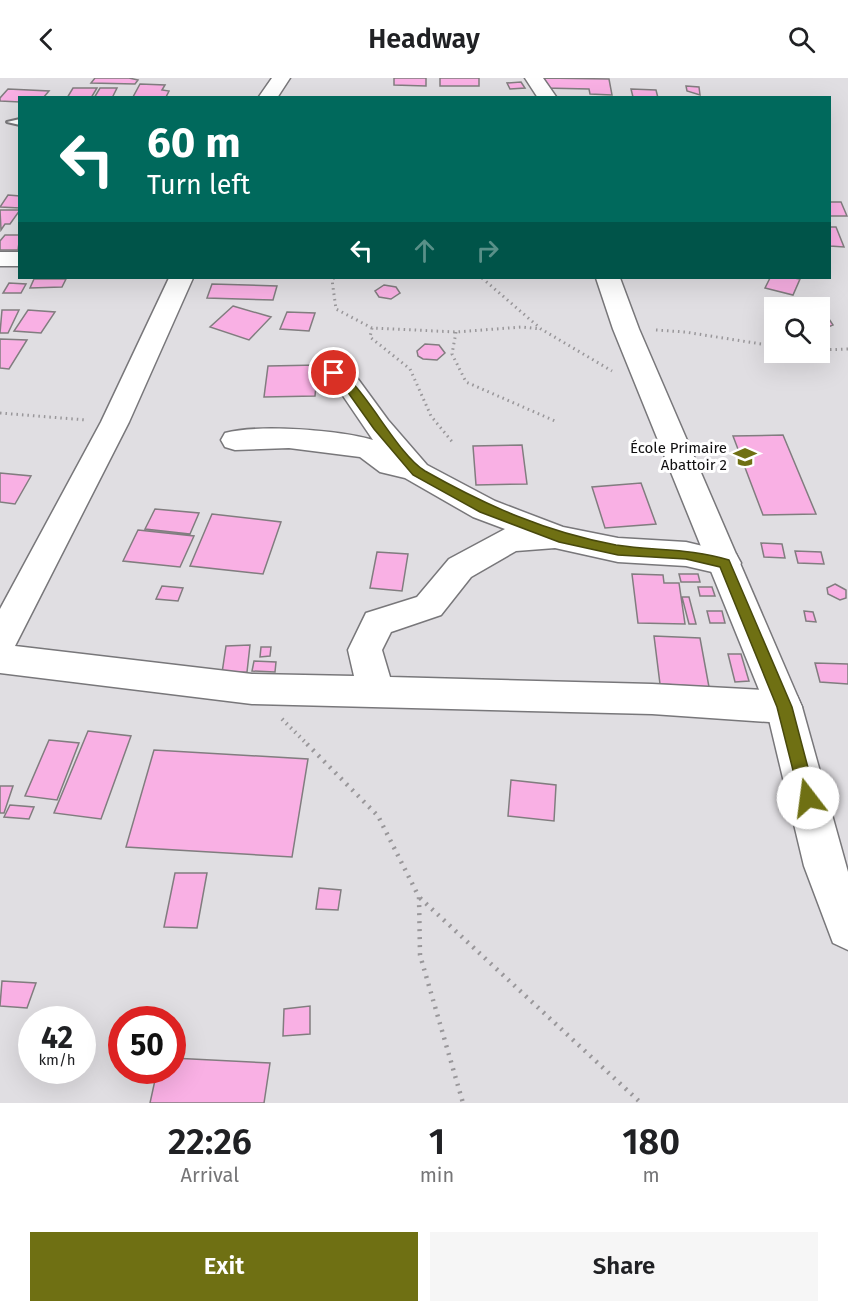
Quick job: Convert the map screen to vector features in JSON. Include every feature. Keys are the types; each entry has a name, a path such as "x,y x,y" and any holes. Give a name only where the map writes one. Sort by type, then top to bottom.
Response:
{"street":[{"path":"268,96 281,78"},
{"path":"534,78 547,96"},
{"path":"0,259 18,259"},
{"path":"0,642 115,422 181,279"},
{"path":"608,279 626,329 784,707 825,866 848,928"},
{"path":"334,373 346,381 378,427 417,472"},
{"path":"235,440 289,438 368,448 390,465 417,472 484,509 559,538 618,550 686,554 725,563"},
{"path":"376,692 364,650 378,623 429,606 460,568 511,539 559,538"},
{"path":"0,659 252,689 652,699 784,707"}],"path":[{"path":"333,279 336,309 372,328 456,332 522,327 541,329"},
{"path":"483,279 541,329 656,398"},
{"path":"372,328 370,337 410,369 431,416 454,444"},
{"path":"626,329 685,332 764,344"},
{"path":"456,332 452,354 466,382 555,421"},
{"path":"830,350 848,349"},
{"path":"0,413 115,422"},
{"path":"252,689 378,816 419,897 641,1103"},
{"path":"419,897 420,955 463,1103"}],"building":[{"path":"95,78 138,80 135,84 91,83"},
{"path":"394,78 426,78 426,86 394,85"},
{"path":"440,78 479,78 479,86 440,86"},
{"path":"543,78 609,79 612,95 590,94 589,89 544,88"},
{"path":"521,82 525,88 510,89 507,83"},
{"path":"140,84 165,85 162,90 169,91 166,96 134,96"},
{"path":"686,86 699,87 700,95 687,91"},
{"path":"73,88 97,88 92,96 68,96"},
{"path":"100,88 117,88 113,96 95,96"},
{"path":"8,89 49,91 45,96 18,96 18,102 0,101"},
{"path":"631,89 656,90 658,96 633,96"},
{"path":"8,195 18,196 18,208 0,207"},
{"path":"831,202 841,202 847,216 831,216"},
{"path":"0,210 18,210 10,224 5,224 1,230"},
{"path":"831,227 836,227 844,247 831,246"},
{"path":"5,235 18,235 18,250 0,250 0,241"},
{"path":"34,279 66,279 62,287 30,288"},
{"path":"770,279 800,279 793,295 765,288"},
{"path":"9,283 26,284 21,293 3,293"},
{"path":"212,284 277,286 273,300 207,298"},
{"path":"384,285 396,287 400,293 391,299 379,297 375,291"},
{"path":"233,306 271,317 249,340 210,327"},
{"path":"2,310 19,310 8,333 0,333"},
{"path":"28,310 55,312 41,333 14,331"},
{"path":"287,312 315,313 309,331 280,329"},
{"path":"0,339 27,340 9,369 0,368"},
{"path":"425,344 439,345 445,353 437,360 423,359 418,356 417,351"},
{"path":"318,365 315,396 264,397 268,366"},
{"path":"783,435 816,514 763,515 733,436"},
{"path":"522,445 527,484 476,485 473,446"},
{"path":"0,473 31,476 15,504 0,502"},
{"path":"641,483 656,524 605,528 592,487"},
{"path":"155,509 199,513 190,534 145,529"},
{"path":"212,514 281,522 263,574 190,566"},
{"path":"138,530 194,536 180,567 123,561"},
{"path":"761,543 782,544 785,558 764,557"},
{"path":"795,551 821,552 824,564 798,563"},
{"path":"377,552 408,554 402,591 370,588"},
{"path":"632,574 663,575 664,583 679,583 685,624 638,623"},
{"path":"679,574 698,574 700,582 681,582"},
{"path":"835,584 846,590 846,598 840,600 828,594 827,588"},
{"path":"162,586 183,588 178,601 156,599"},
{"path":"698,587 712,587 715,596 700,596"},
{"path":"682,597 689,597 696,624 689,624"},
{"path":"707,611 722,611 725,623 710,623"},
{"path":"804,611 813,612 816,622 806,621"},
{"path":"654,636 700,638 709,687 660,684"},
{"path":"250,645 247,672 222,673 226,646"},
{"path":"261,647 271,647 270,656 260,657"},
{"path":"728,654 741,654 749,681 735,682"},
{"path":"254,661 276,662 275,672 252,671"},
{"path":"815,663 848,664 848,684 820,682"},
{"path":"88,731 131,736 101,819 54,813"},
{"path":"49,740 79,743 57,800 25,796"},
{"path":"154,750 308,759 292,857 126,847"},
{"path":"511,780 556,785 554,821 508,816"},
{"path":"0,786 13,786 4,813 0,813"},
{"path":"10,805 34,807 29,819 4,817"},
{"path":"175,873 207,873 197,928 164,927"},
{"path":"319,888 341,890 338,910 316,909"},
{"path":"2,981 36,983 28,1006 0,1006"},
{"path":"310,1006 310,1034 283,1036 284,1009"},
{"path":"186,1059 270,1063 264,1103 150,1103 154,1084 186,1084"}],"place":[{"name":"École Primaire Abattoir 2","path":"745,457"}],"route":[{"path":"334,373 346,381 378,427 417,472 484,509 559,538 618,550 686,554 725,563 784,707 808,798"}]}
